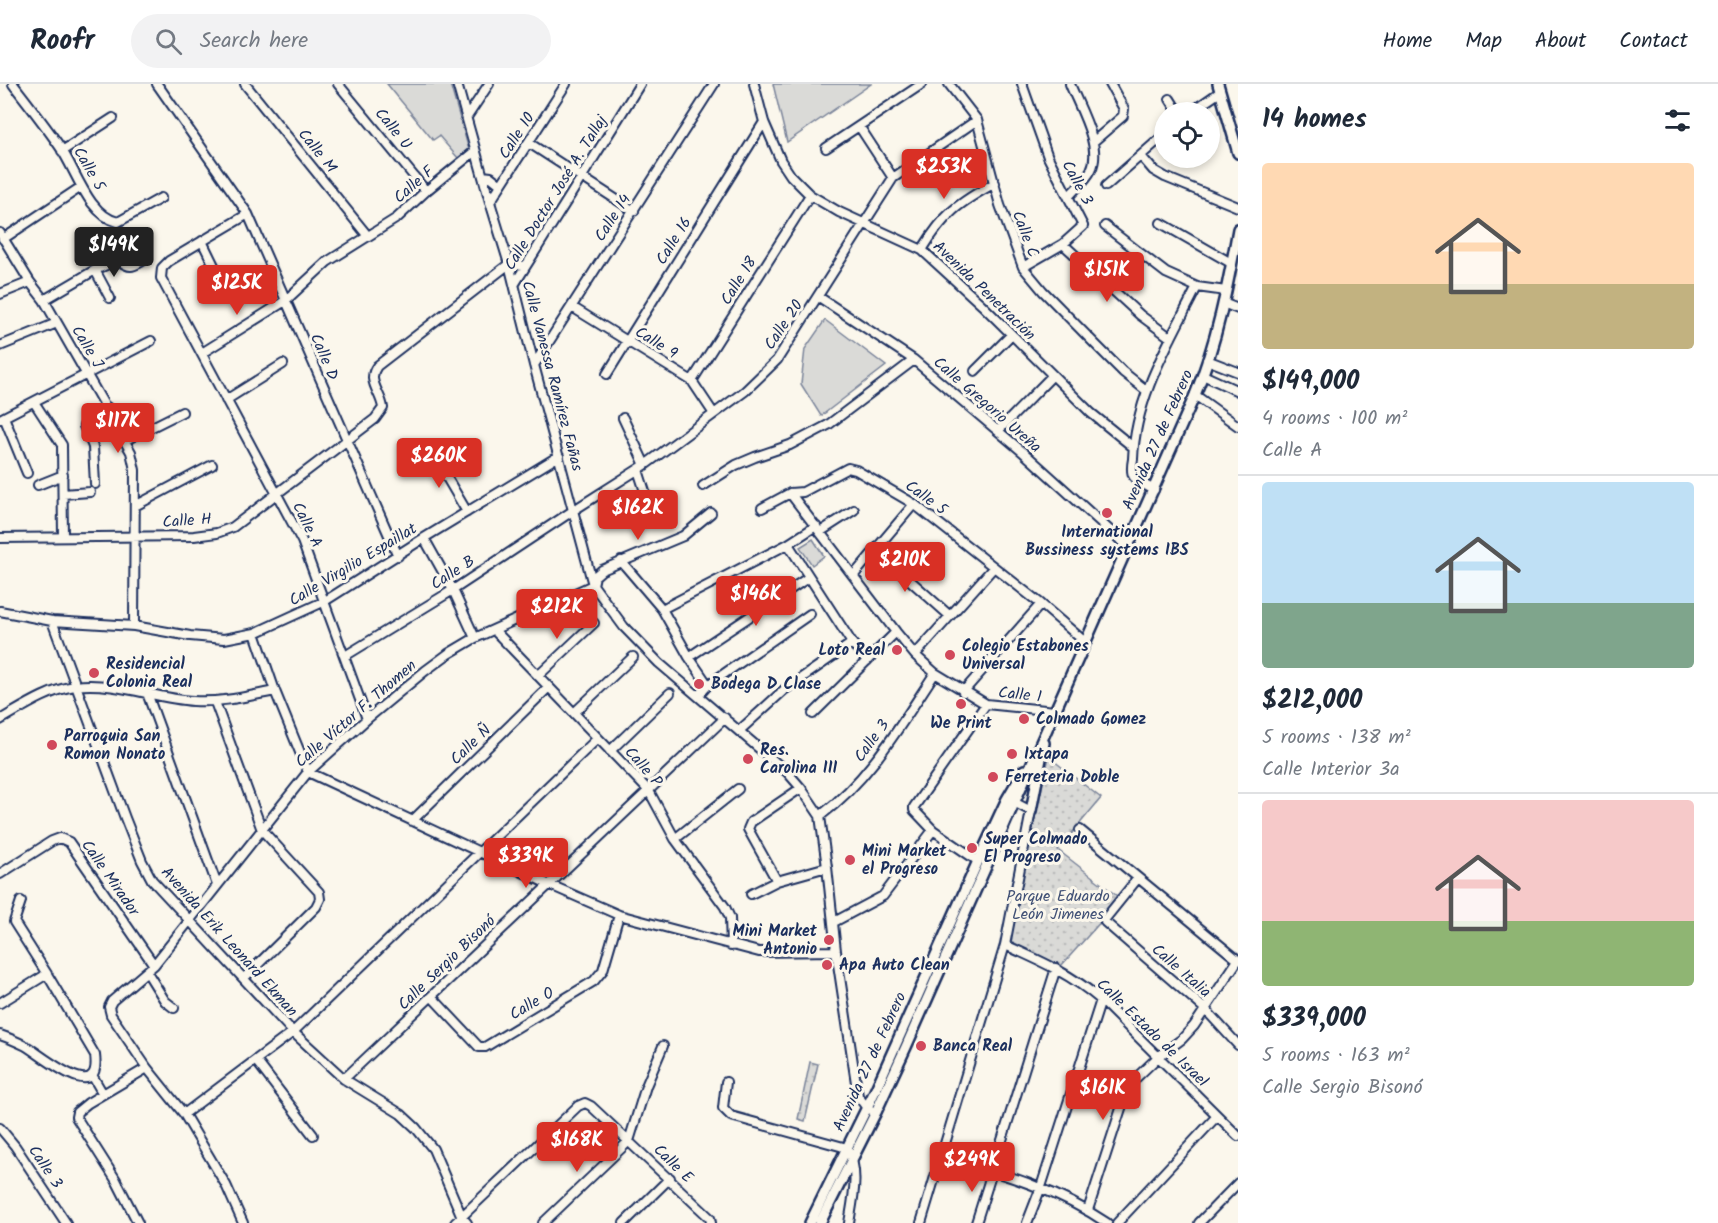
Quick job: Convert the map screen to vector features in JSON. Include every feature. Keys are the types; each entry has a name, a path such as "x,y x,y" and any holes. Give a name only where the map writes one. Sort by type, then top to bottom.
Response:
{"main road":[{"path":"1219,88 1238,153"},
{"name":"Avenida 27 de Febrero","path":"820,1223 853,1158 871,1110 978,861 1036,753 1195,395 1208,360 1223,303 1238,229"},
{"path":"1032,811 1047,729"},
{"name":"Avenida 27 de Febrero","path":"810,1223 847,1148 871,1110 985,865 1011,801"}],"street":[{"name":"Calle 5","path":"13,84 62,151 81,188 103,215 118,222 161,198"},
{"name":"Calle D","path":"157,84 248,214 398,556"},
{"name":"Calle M","path":"245,84 367,235"},
{"name":"Calle U","path":"339,84 426,191"},
{"name":"Calle Vanessa Ramírez Fañas","path":"458,84 509,264 593,585 624,627 659,663 788,773 820,816 836,951 858,1096 871,1110"},
{"path":"467,117 489,84"},
{"name":"Calle 10","path":"490,202 566,84"},
{"name":"Calle Doctor José A. Tallaj","path":"514,285 640,84"},
{"name":"Calle 14","path":"534,366 714,84"},
{"name":"Avenida Penetración","path":"754,84 764,122 781,160 791,176 810,195 865,225 922,250 1091,413 1133,447"},
{"path":"826,148 922,84"},
{"name":"Calle C","path":"949,84 977,120 1000,205 1023,267 1043,291 1103,352 1147,391"},
{"name":"Calle 3","path":"1022,84 1048,157 1083,225 1063,244 1023,267"},
{"path":"1069,196 1091,171 1094,161 1094,141 1070,84"},
{"path":"1094,141 1123,116 1124,109 1110,84"},
{"path":"1203,102 1219,88"},
{"path":"62,151 113,118"},
{"name":"Calle 20","path":"574,510 642,467 745,391 777,360 893,178 977,120"},
{"name":"Calle 16","path":"607,374 764,122"},
{"path":"859,126 893,178"},
{"path":"529,143 634,211"},
{"path":"1107,186 1154,144"},
{"name":"Calle F","path":"285,300 327,262 397,218 426,191 476,151"},
{"path":"1141,156 1153,170 1165,177 1238,207"},
{"path":"483,176 491,177 501,185"},
{"path":"922,250 934,230 955,207 995,183"},
{"path":"2,236 81,188"},
{"name":"Calle 18","path":"692,381 810,195"},
{"path":"227,292 202,241 248,214"},
{"path":"1161,223 1232,263"},
{"path":"1105,226 1166,273 1197,287 1226,291"},
{"name":"Calle J","path":"2,236 88,374 126,440 134,460 134,626"},
{"name":"Calle A","path":"202,241 169,261 162,268 161,278 302,541 367,719"},
{"path":"1063,244 1140,315 1172,338"},
{"path":"44,300 95,270 117,260 130,267 146,259"},
{"path":"509,264 525,266"},
{"name":"Calle H","path":"0,538 195,536 225,531 277,495 375,418 382,408 372,378 372,372 377,366 509,264"},
{"path":"95,270 110,298"},
{"path":"0,294 30,282"},
{"path":"1154,490 1133,476 1133,447 1138,421 1147,391 1197,287"},
{"name":"Calle Gregorio Ureña","path":"819,297 914,360 1127,546"},
{"path":"202,353 285,300"},
{"path":"1223,303 1238,309"},
{"name":"Calle 9","path":"572,307 692,381 714,414"},
{"path":"0,346 57,323"},
{"path":"975,371 1011,335"},
{"path":"27,473 2,418 151,340"},
{"path":"703,486 736,465 790,445 828,425 914,360"},
{"path":"1208,360 1238,372"},
{"path":"226,400 283,364"},
{"path":"1203,375 1238,391"},
{"path":"998,431 1052,376"},
{"path":"1195,395 1238,426"},
{"path":"34,402 62,445 63,537"},
{"path":"63,494 93,488 93,447 84,426 107,407"},
{"path":"126,440 182,412"},
{"path":"623,418 642,467 649,504 636,512 631,523"},
{"path":"433,454 466,512"},
{"name":"Calle Virgilio Espaillat","path":"0,611 52,621 134,626 190,636 224,639 255,633 325,601 559,456"},
{"path":"135,506 212,465"},
{"name":"Calle 5","path":"762,508 790,493 803,492 848,468 856,470 914,504 1041,604 1085,642"},
{"path":"38,485 63,475"},
{"name":"Calle 1","path":"790,493 896,632 915,655 936,673 963,692 986,704 1055,711"},
{"path":"854,575 914,504"},
{"name":"Calle B","path":"345,656 453,590 574,510"},
{"path":"662,609 854,510"},
{"path":"593,585 598,572 683,536 711,513"},
{"path":"424,538 453,590 475,638"},
{"path":"788,544 852,643 867,661"},
{"path":"876,550 950,616"},
{"path":"621,561 662,609 708,685"},
{"path":"915,655 994,567"},
{"path":"689,657 809,577"},
{"name":"Calle Víctor F. Thomen","path":"147,1068 111,1015 109,1007 112,1001 154,965 308,772 436,662 475,638 593,585"},
{"path":"963,692 1041,604"},
{"path":"698,696 708,685 810,614"},
{"name":"Avenida Erik Leonard Ekman","path":"52,621 142,861 158,888 293,1032 344,1079 400,1114 416,1128 433,1149 461,1221"},
{"path":"538,676 594,622"},
{"name":"Calle P","path":"494,630 649,791 675,839 726,907 730,918 731,946"},
{"path":"813,714 896,632"},
{"path":"255,633 275,691 308,772 619,915 759,952 836,951"},
{"path":"740,730 784,690 852,643"},
{"path":"574,713 633,657"},
{"name":"Calle 3","path":"820,816 836,804 877,759 936,673"},
{"path":"0,720 34,701 76,686 111,687 191,701 215,702 275,691"},
{"name":"Calle Ñ","path":"412,821 549,687"},
{"path":"147,693 217,885"},
{"path":"610,751 670,693"},
{"path":"215,702 262,830 319,891 320,899 316,907 244,978"},
{"path":"978,861 933,830 915,814 914,807 986,704"},
{"name":"Calle Sergio Bisonó","path":"344,1079 725,718"},
{"path":"184,1114 293,1032 598,738"},
{"path":"777,881 748,830 748,826 801,788"},
{"path":"675,839 738,789"},
{"path":"921,1223 1005,945 1032,811 1011,801"},
{"path":"834,922 883,896 933,830"},
{"path":"1080,830 1238,960 1182,1039 1158,1057 1127,1090 1088,1210"},
{"name":"Calle Mirador","path":"0,874 52,840 60,838 69,842 154,965"},
{"path":"751,894 777,881 827,867"},
{"name":"Calle Italia","path":"1138,878 1104,920 1205,1009 1238,1045"},
{"path":"0,1035 26,1046 77,1078 92,1075 96,1067 94,1056 14,921 21,901"},
{"name":"Calle O","path":"432,998 479,1047 485,1047 594,981 603,970 619,915"},
{"name":"Calle Estado de Israel","path":"1005,945 1056,968 1080,982 1238,1136"},
{"path":"976,1223 1056,968"},
{"path":"147,972 165,1001 174,1008"},
{"path":"0,1003 47,974"},
{"path":"1027,1223 1041,1187 1101,1000"},
{"path":"543,1223 630,1141 646,1086 663,1046"},
{"path":"256,1062 313,1134"},
{"path":"138,1223 116,1180 76,1117 82,1107 147,1068 184,1114 226,1185 243,1223"},
{"path":"92,1075 103,1094"},
{"path":"726,1082 723,1108 731,1116 847,1148 853,1158 855,1192 849,1223"},
{"name":"Calle E","path":"461,1221 578,1106 585,1103 670,1178 710,1218 711,1223"},
{"path":"1117,1223 1217,1116"},
{"name":"Calle 3","path":"0,1128 15,1146 66,1223"},
{"path":"942,1156 1041,1187 1088,1210 1107,1223"},
{"path":"624,1223 670,1178"},
{"path":"1199,1223 1238,1183"}],"green space":[{"path":"387,84 450,84 469,150 458,158 439,136 433,140"},
{"path":"773,84 871,84 787,142"},
{"path":"825,320 886,366 821,416 801,384 805,349"},
{"path":"813,539 824,556 812,565 800,547"},
{"name":"Parque Eduardo León Jimenes","path":"1049,757 1101,798 1058,850 1121,899 1060,967 1007,939"},
{"path":"810,1062 818,1064 805,1121 798,1119"}],"place":[{"name":"International Bussiness systems IBS","path":"1107,513"},
{"name":"Loto Real","path":"897,650"},
{"name":"Colegio Estabones Universal","path":"950,655"},
{"name":"Residencial Colonia Real","path":"94,673"},
{"name":"Bodega D Clase","path":"699,684"},
{"name":"We Print","path":"961,704"},
{"name":"Colmado Gomez","path":"1024,719"},
{"name":"Parroquia San Romon Nonato","path":"52,745"},
{"name":"Ixtapa","path":"1012,754"},
{"name":"Res. Carolina III","path":"748,759"},
{"name":"Ferreteria Doble","path":"993,777"},
{"name":"Super Colmado El Progreso","path":"972,848"},
{"name":"Mini Market el Progreso","path":"850,860"},
{"name":"Mini Market Antonio","path":"829,940"},
{"name":"Apa Auto Clean","path":"827,965"},
{"name":"Banca Real","path":"921,1046"}]}
